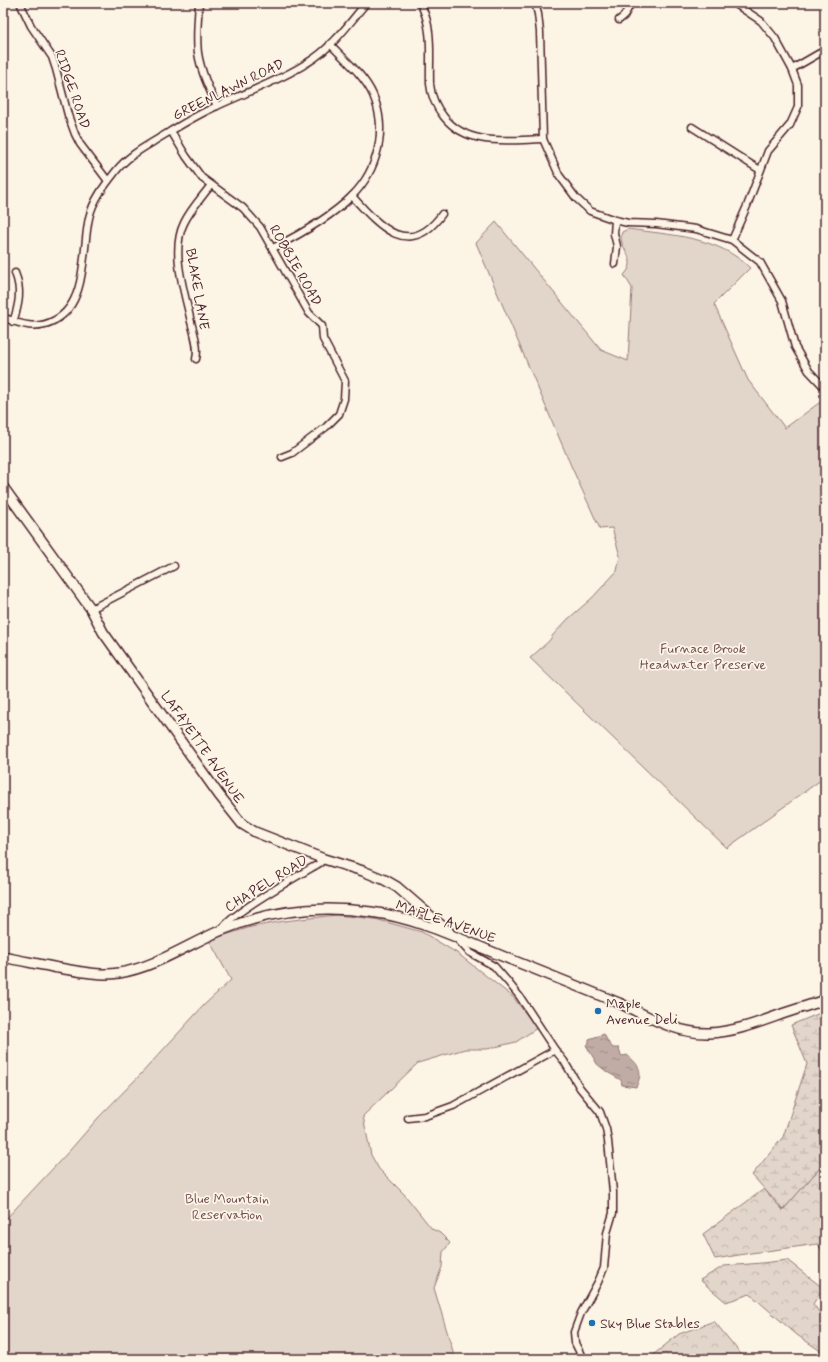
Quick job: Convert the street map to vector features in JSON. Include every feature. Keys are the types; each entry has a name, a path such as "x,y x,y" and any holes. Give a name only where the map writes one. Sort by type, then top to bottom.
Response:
{"street":[{"name":"RIDGE ROAD","path":"20,3 31,26 52,57 68,115 75,134 80,144 108,181"},
{"path":"199,3 198,52 208,87 217,106"},
{"name":"GREENLAWN ROAD","path":"3,317 13,322 28,326 40,326 58,318 71,305 78,290 89,218 93,206 108,181 124,162 171,131 217,106 288,74 308,62 330,44 366,3"},
{"path":"420,3 428,24 430,39 431,94 440,111 456,129 472,137 483,139 543,139"},
{"path":"535,3 540,32 543,139 559,175 576,198 590,211 615,220 628,223 656,224 696,229 732,240 760,262 782,301 795,347 809,371 825,388"},
{"path":"620,20 631,3"},
{"path":"732,240 768,151 790,125 798,107 798,85 792,69 775,38 761,21 734,3"},
{"path":"273,248 297,236 335,210 352,196 367,176 378,152 380,141 379,118 373,95 361,76 330,44"},
{"path":"792,69 825,50"},
{"path":"692,127 760,170"},
{"name":"ROBBIE ROAD","path":"171,131 186,156 202,178 243,208 260,227 309,313 322,326 323,339 345,381 344,399 339,414 326,427 298,449 282,457"},
{"name":"BLAKE LANE","path":"196,359 195,338 178,261 178,243 184,222 211,185"},
{"path":"352,196 382,226 391,233 400,236 416,236 431,227 442,214"},
{"path":"615,220 614,234 617,246 615,264"},
{"path":"13,322 17,312 20,292 19,282 15,274"},
{"name":"LAFAYETTE AVENUE","path":"3,487 91,609 104,632 242,824 255,832 324,859 363,871 397,887 453,936"},
{"path":"91,609 174,566"},
{"name":"CHAPEL ROAD","path":"222,930 225,924 245,909 320,863 324,859"},
{"name":"MAPLE AVENUE","path":"3,957 90,973 119,973 133,970 158,960 222,930 253,919 270,914 304,909 333,909 374,912 424,925 619,1003 668,1026 689,1032 709,1033 727,1031 761,1022 825,1000"},
{"path":"453,936 469,952 494,966 501,973 520,997 555,1050 564,1060 580,1088 600,1112 608,1141 613,1192 613,1213 607,1233 604,1268 581,1313 574,1332 575,1343 583,1359"},
{"path":"408,1118 425,1116 453,1106 555,1050"}],"green space":[{"name":"Furnace Brook Headwater Preserve","path":"496,222 601,350 628,361 632,288 624,275 629,269 630,264 629,258 622,244 622,232 628,229 677,236 708,243 723,249 737,257 750,268 714,304 748,380 785,428 823,400 825,403 825,777 727,848 530,658 549,641 568,619 592,598 617,571 620,556 612,528 600,529 572,468 476,243"},
{"name":"Blue Mountain Reservation","path":"336,915 375,919 422,932 457,953 513,997 537,1028 516,1042 487,1049 465,1049 418,1063 363,1116 371,1155 379,1169 404,1194 432,1229 440,1233 450,1243 443,1252 442,1267 434,1288 456,1359 3,1359 3,1222 204,1005 231,980 209,940 251,927 284,921"},
{"path":"825,1011 825,1162 783,1210 752,1175 783,1137 807,1064 791,1025"},
{"path":"825,1162 825,1256 818,1244 715,1259 703,1234 764,1189 783,1210"},
{"path":"787,1260 823,1288 813,1304 825,1319 825,1354 797,1335 750,1294 726,1302 700,1280 724,1266"},
{"path":"714,1321 745,1359 648,1359 679,1334"}],"water":[{"path":"604,1034 613,1048 619,1048 621,1055 627,1055 637,1065 640,1072 640,1077 636,1087 622,1085 621,1080 597,1064 586,1045 589,1042 589,1039"}],"place":[{"name":"Maple Avenue Deli","path":"598,1011"},
{"name":"Sky Blue Stables","path":"592,1323"}]}
